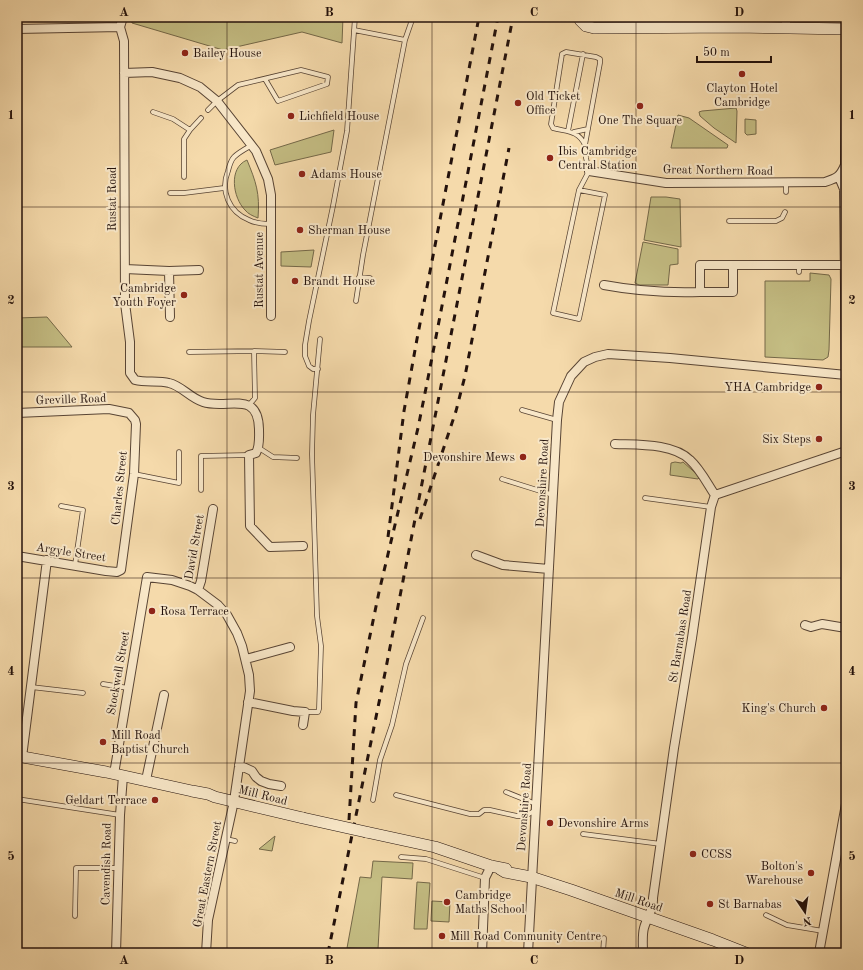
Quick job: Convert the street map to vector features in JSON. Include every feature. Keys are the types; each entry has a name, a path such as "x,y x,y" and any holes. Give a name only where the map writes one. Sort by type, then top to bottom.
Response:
{"street":[{"name":"Rustat Road","path":"122,17 120,27 124,41 125,303 130,342 130,373 135,380 144,382 167,382 177,386 197,400 204,402 244,403 249,405"},
{"path":"580,18 586,26 594,28 677,22 736,27 786,23 846,30"},
{"path":"17,29 120,27"},
{"name":"Rustat Avenue","path":"124,73 152,72 180,78 200,87 217,101 252,145 262,162 268,178 271,195 271,316"},
{"path":"846,76 846,149 845,165 841,174 845,207 846,385"},
{"name":"Great Northern Road","path":"590,171 666,183 825,182 841,174"},
{"path":"700,292 700,266 799,268 845,265"},
{"path":"604,285 630,290 666,293 733,292 733,266"},
{"path":"125,269 169,271 200,270"},
{"path":"169,271 170,317"},
{"name":"Devonshire Road","path":"528,953 528,880 536,807 557,420 560,402 571,376 584,362 595,356 608,354 670,358 846,375"},
{"path":"249,405 253,408 258,417 259,448 256,453 249,455 250,526 270,547 303,546"},
{"name":"Greville Road","path":"17,413 109,409 126,412"},
{"name":"Charles Street","path":"121,570 134,474 136,424 130,413 126,412"},
{"path":"615,444 664,447 680,453 690,459 715,495 846,451"},
{"name":"St Barnabas Road","path":"643,953 644,930 652,910 674,748 711,507 715,495"},
{"name":"David Street","path":"198,590 201,581 213,509"},
{"path":"476,555 503,565 550,569"},
{"name":"Argyle Street","path":"17,556 117,572 121,570"},
{"path":"19,757 31,687 47,560"},
{"name":"Stockwell Street","path":"118,775 128,688 147,577 172,580 198,590"},
{"path":"198,590 218,605 227,615 237,633 246,659 249,675 250,691 234,801"},
{"path":"805,625 811,627 822,624 846,628"},
{"path":"246,659 290,647"},
{"path":"146,780 164,694"},
{"path":"248,702 305,712 303,725"},
{"name":"Mill Road","path":"19,757 198,791 303,818 435,847 495,867 516,872 528,880 648,917 746,953"},
{"path":"239,765 252,771 256,777 269,786 281,786"},
{"name":"Cavendish Road","path":"116,953 120,815 118,775"},
{"name":"Great Eastern Street","path":"206,953 208,920 234,801"},
{"path":"819,953 846,804"},
{"path":"482,953 485,878 495,867"}],"lane":[{"path":"318,369 313,369 309,366 305,345 347,131 355,17"},
{"path":"356,301 359,277 405,40 413,17"},
{"path":"354,30 405,40"},
{"path":"579,190 605,195 579,319 553,314 579,190 590,171 586,158 585,146 600,63 598,57 570,52 562,54 551,124 553,128 574,132 588,129"},
{"path":"568,131 583,54"},
{"path":"208,110 238,85 301,70 328,77 327,84 278,101 265,79"},
{"path":"153,112 173,119 190,130"},
{"path":"184,177 184,139 201,118"},
{"path":"574,132 583,141 585,146"},
{"path":"170,193 184,193 224,188 225,178 234,157 252,145"},
{"path":"786,182 786,192"},
{"path":"184,188 184,193"},
{"name":"Rustat Avenue","path":"224,188 227,198 235,211 248,220 270,224"},
{"path":"729,221 776,221 782,218 785,212"},
{"path":"359,277 370,278"},
{"path":"305,712 316,713 319,709 321,646 317,616 312,454 320,339"},
{"path":"249,405 255,398 254,351"},
{"path":"189,352 285,352"},
{"path":"522,410 557,420"},
{"path":"259,448 272,457 297,458"},
{"path":"134,474 179,483 179,452"},
{"path":"201,490 201,456 249,455"},
{"path":"502,479 553,496"},
{"path":"645,498 711,507"},
{"path":"61,506 83,510 75,565"},
{"path":"373,800 380,760 392,725 406,664 423,618"},
{"path":"103,684 128,688"},
{"path":"31,687 83,693"},
{"path":"396,795 470,814 479,814 484,810 490,810 517,816 526,816 536,807 506,792"},
{"path":"17,799 120,815"},
{"path":"583,834 661,844"},
{"path":"225,839 235,841"},
{"path":"401,857 426,859 485,878"},
{"path":"75,916 76,868 118,868"},
{"path":"766,915 787,925 823,932"},
{"path":"603,953 604,938"}],"shaded area":[{"path":"17,17 34,17 34,20 17,21"},
{"path":"131,17 343,17 342,43 302,32 223,50 132,23"},
{"path":"736,108 736,143 714,128 700,116 699,112 702,111"},
{"path":"678,115 689,118 728,145 727,148 671,148"},
{"path":"745,119 756,120 756,134 747,135 745,133"},
{"path":"334,130 331,152 275,165 270,150"},
{"path":"247,160 257,188 258,218 249,214 245,210 241,205 235,191 234,184 237,170 241,164"},
{"path":"651,197 680,199 681,247 644,240"},
{"path":"643,242 678,249 678,264 670,265 668,285 639,285 635,283"},
{"path":"314,250 311,267 281,266 281,252"},
{"path":"810,273 829,275 831,279 828,357 823,360 765,357 765,281 810,281"},
{"path":"47,317 72,347 17,347 17,318"},
{"path":"683,462 700,477 698,479 670,475 671,463"},
{"path":"275,836 272,851 259,849"},
{"path":"373,861 413,863 412,879 382,877 378,949 347,948 360,877 371,878"},
{"path":"417,882 430,883 427,929 414,929"},
{"path":"432,901 450,902 449,922 431,921"}],"railway":[{"path":"388,537 404,411 479,17"},
{"path":"349,820 356,703 379,592 418,428 498,17"},
{"path":"328,953 385,673 513,17"},
{"path":"420,519 456,411 465,376 509,148"}],"place":[{"name":"Bailey House","path":"185,53"},
{"name":"Clayton Hotel Cambridge","path":"742,74"},
{"name":"Old Ticket Office","path":"518,103"},
{"name":"One The Square","path":"640,106"},
{"name":"Lichfield House","path":"291,116"},
{"name":"Ibis Cambridge Central Station","path":"550,158"},
{"name":"Adams House","path":"302,174"},
{"name":"Sherman House","path":"300,230"},
{"name":"Brandt House","path":"295,281"},
{"name":"Cambridge Youth Foyer","path":"184,295"},
{"name":"YHA Cambridge","path":"819,387"},
{"name":"Six Steps","path":"819,439"},
{"name":"Devonshire Mews","path":"523,457"},
{"name":"Rosa Terrace","path":"152,611"},
{"name":"King's Church","path":"824,708"},
{"name":"Mill Road Baptist Church","path":"103,742"},
{"name":"Geldart Terrace","path":"155,800"},
{"name":"Devonshire Arms","path":"550,823"},
{"name":"CCSS","path":"693,854"},
{"name":"Bolton's Warehouse","path":"811,873"},
{"name":"Cambridge Maths School","path":"447,902"},
{"name":"St Barnabas","path":"710,904"},
{"name":"Mill Road Community Centre","path":"442,936"}]}
